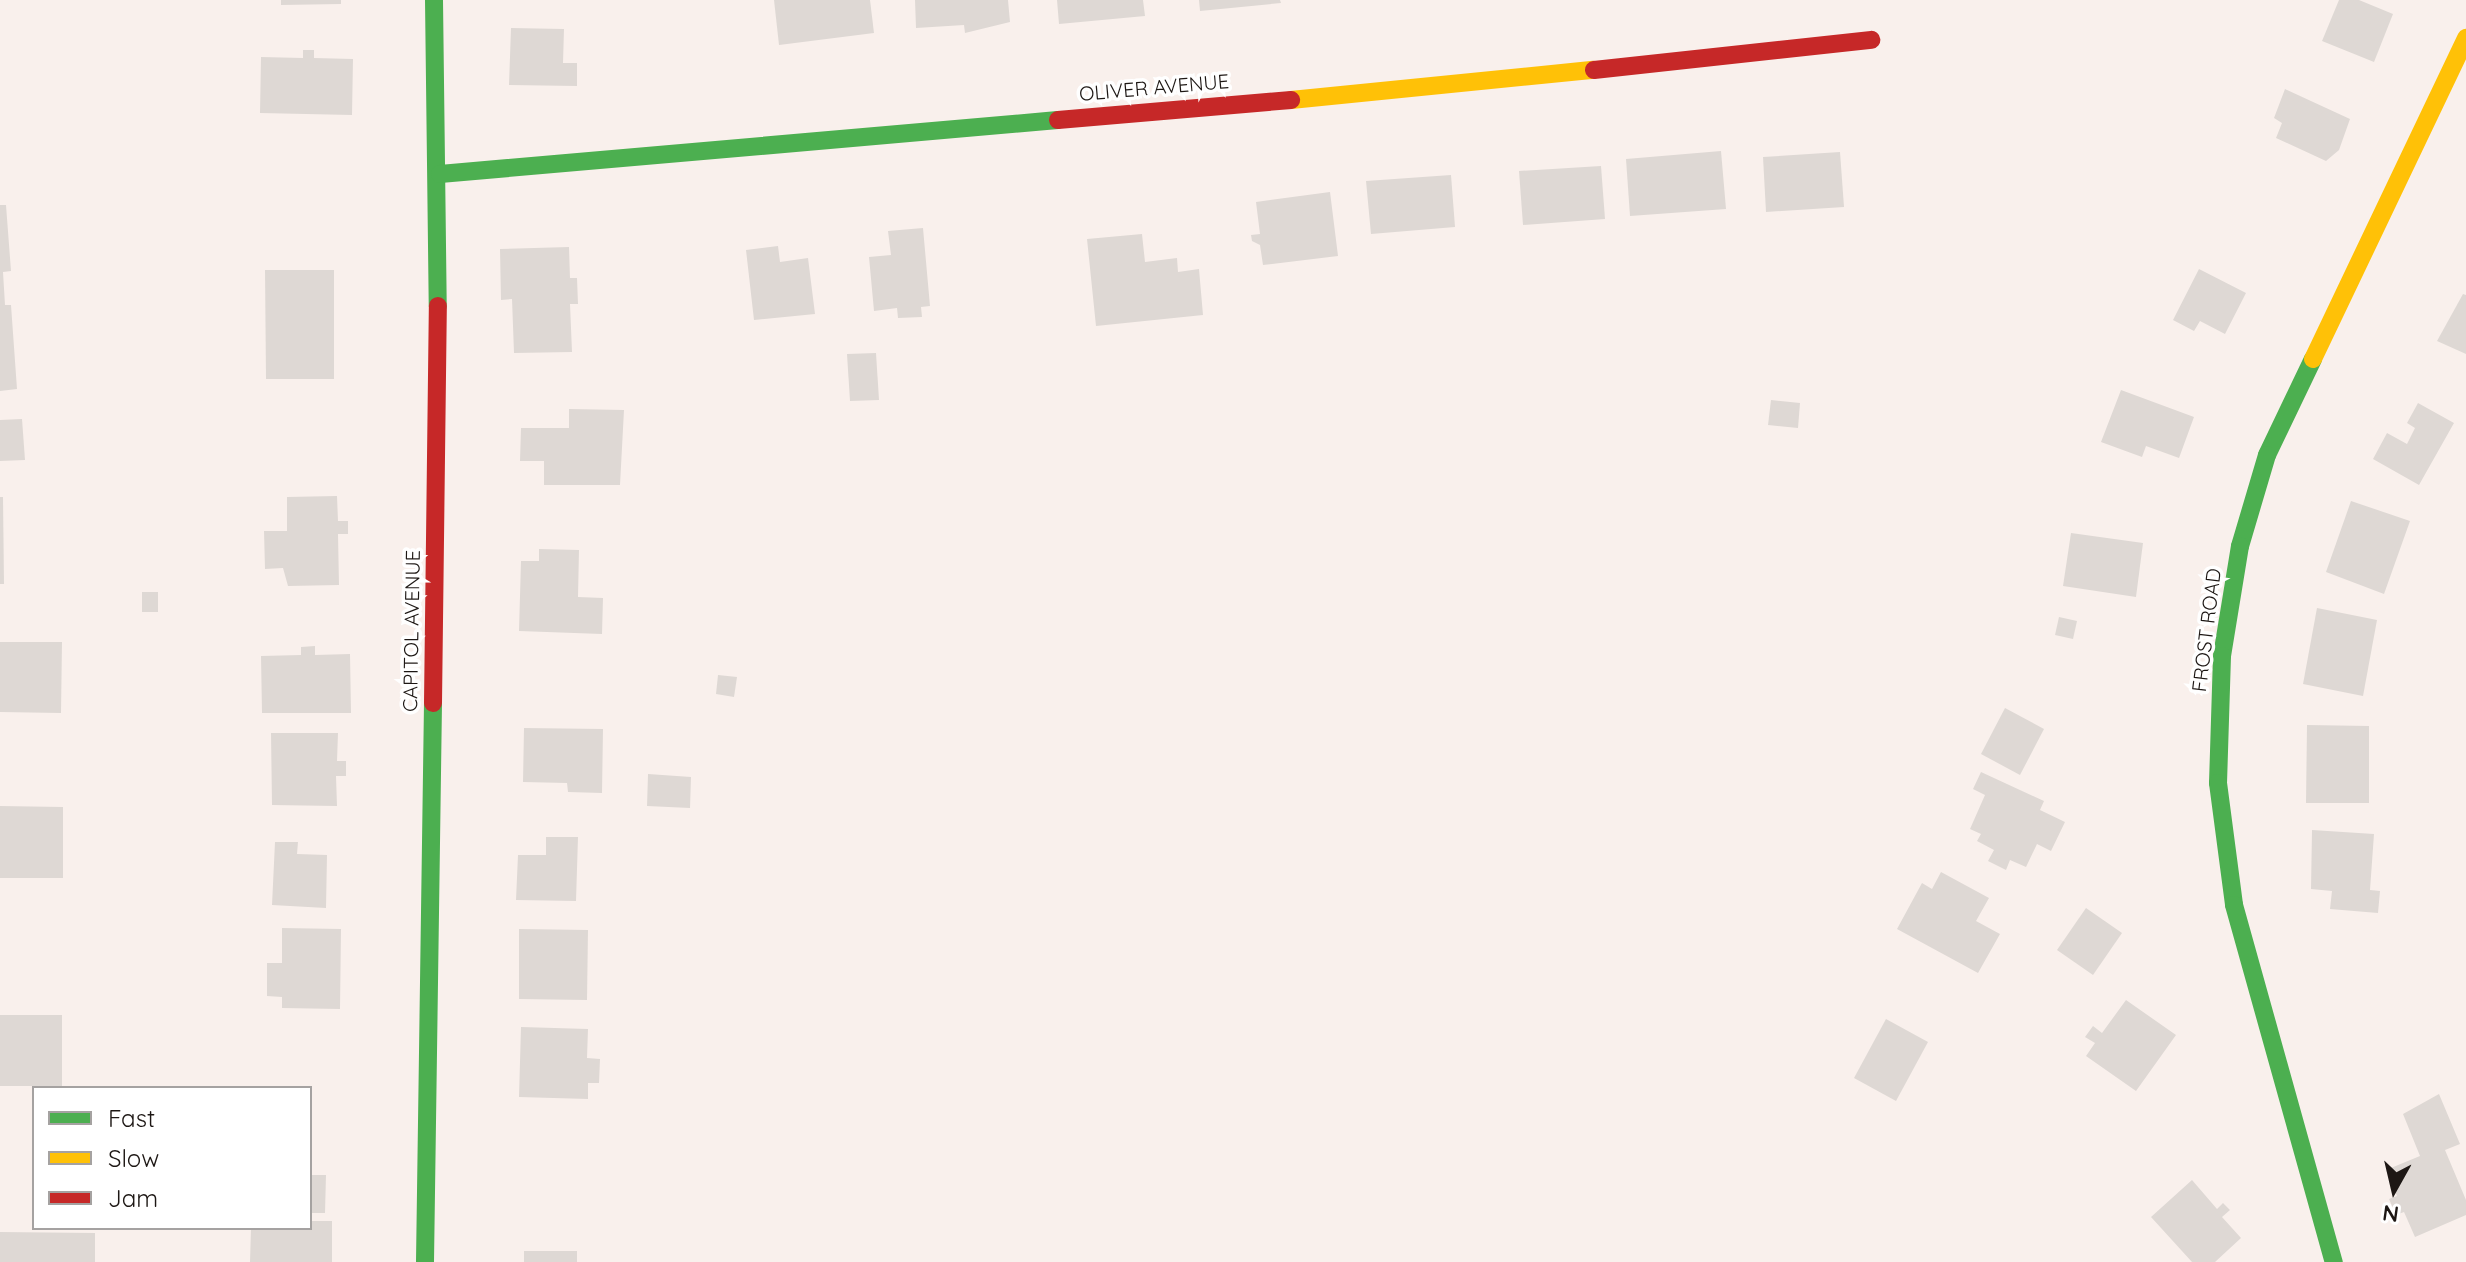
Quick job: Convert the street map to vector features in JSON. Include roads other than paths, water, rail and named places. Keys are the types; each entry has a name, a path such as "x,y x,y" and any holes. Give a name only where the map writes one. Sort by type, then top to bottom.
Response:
{"street":[{"name":"CAPITOL AVENUE","path":"425,1262 440,174 434,0"},
{"name":"FROST ROAD","path":"2334,1262 2234,905 2218,783 2222,656 2240,546 2267,455 2466,38"},
{"name":"OLIVER AVENUE","path":"440,174 1396,91 1871,40"}]}
